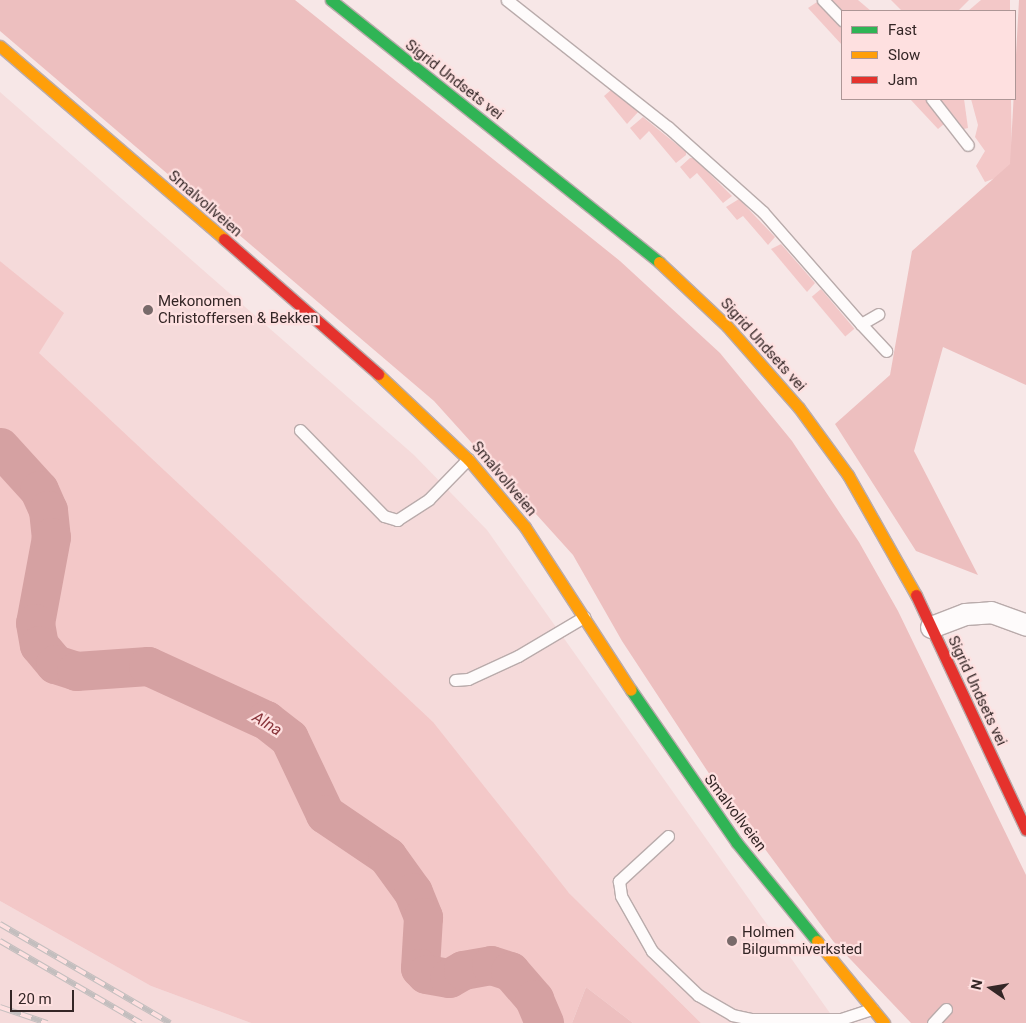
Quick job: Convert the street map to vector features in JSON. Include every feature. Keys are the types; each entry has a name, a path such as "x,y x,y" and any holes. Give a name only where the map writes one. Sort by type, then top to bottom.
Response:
{"street":[{"name":"Sigrid Undsets vei","path":"331,0 642,246 727,326 799,408 848,475 909,580 1026,830"},
{"name":"Smalvollveien","path":"0,46 357,354 468,459 525,527 585,616 649,718 737,842 884,1023"},
{"path":"931,627 965,614 991,612 1026,625"}],"lane":[{"path":"507,0 668,127 763,212 886,352"},
{"path":"823,0 841,19"},
{"path":"933,100 968,145"},
{"path":"861,324 878,314"},
{"path":"300,430 384,516 397,520 429,500 468,459"},
{"path":"455,680 468,679 518,656 585,616"},
{"path":"668,836 619,881 621,896 652,952 691,989 726,1012 751,1019 841,1019 872,1009"},
{"path":"933,1023 946,1009"}],"shaded area":[{"path":"0,0 295,0 620,261 720,353 792,441 859,542 898,611 1026,875 1026,1023 911,1023 833,941 708,772 622,641 573,555 434,401 0,31"},
{"path":"830,0 858,0 870,10 841,10 841,12"},
{"path":"891,0 969,0 959,10 901,10"},
{"path":"981,0 1010,0 1010,10 969,10"},
{"path":"1019,0 1026,0 1026,385 943,347 914,451 978,575 916,551 835,424 890,375 912,251 1010,164 1014,100 1016,100"},
{"path":"817,2 841,27 841,44 808,8"},
{"path":"611,90 639,111 627,124 604,96"},
{"path":"0,92 414,455 487,530 837,1023 701,1023 569,893 173,480 38,353 63,313 0,261"},
{"path":"911,100 927,100 944,124 938,129"},
{"path":"941,100 964,100 968,128 964,129"},
{"path":"971,100 1011,100 1012,172 985,182 976,166 985,151 975,137 978,125"},
{"path":"643,117 686,152 686,155 676,163 649,131 640,140 630,128"},
{"path":"690,158 694,158 732,196 723,203 697,173 690,179 680,167"},
{"path":"739,199 775,237 768,245 743,216 737,220 726,207"},
{"path":"781,244 815,283 807,292 771,249"},
{"path":"0,261 64,313 39,353 433,722 569,893 701,1023 633,1023 586,987 572,1023 251,1023 151,986 0,901"},
{"path":"821,289 854,329 845,337 812,297"},
{"path":"0,901 151,986 251,1023 0,1023"},
{"path":"586,987 633,1023 572,1023"}],"waterway":[{"name":"Alna","path":"0,447 39,490 48,510 51,537 35,623 39,645 55,664 76,671 148,666 266,720 289,738 325,814 387,856 413,892 423,917 420,968 426,974 449,978 463,970 491,965 510,971 534,999 544,1023"}],"railway":[{"path":"0,924 170,1023"},
{"path":"0,941 141,1023"},
{"path":"0,1007 47,1023"}],"traffic: fast":[{"path":"331,0 659,262"},
{"path":"631,690 737,843 817,941"}],"traffic: slow":[{"path":"0,46 224,239"},
{"path":"659,262 727,326 799,408 848,475 916,595"},
{"path":"378,374 468,459 525,527 631,690"},
{"path":"817,941 884,1023"}],"traffic: jam":[{"path":"224,239 378,374"},
{"path":"916,595 1026,830"}],"place":[{"name":"Mekonomen Christoffersen & Bekken","path":"148,310"},
{"name":"Holmen Bilgummiverksted","path":"732,941"}]}
